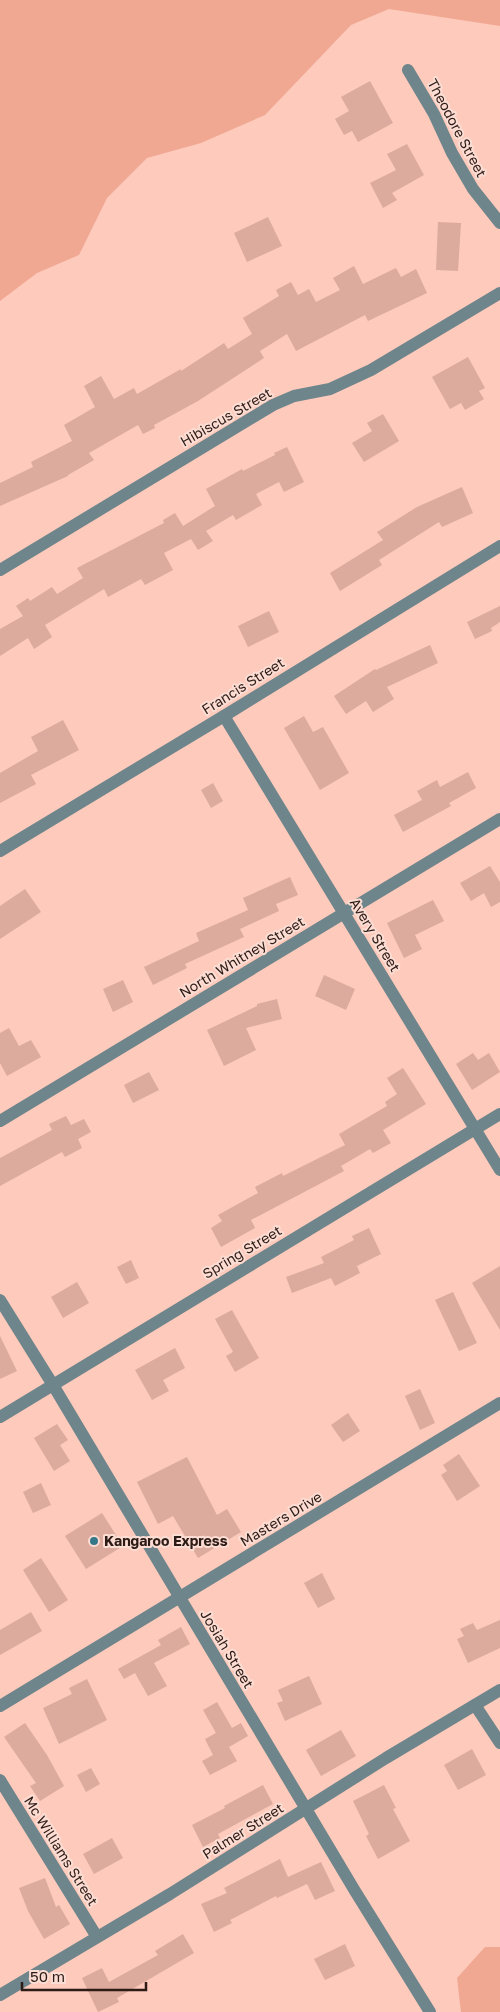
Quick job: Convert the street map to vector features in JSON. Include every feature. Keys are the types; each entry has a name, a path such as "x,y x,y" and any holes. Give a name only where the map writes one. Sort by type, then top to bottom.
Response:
{"street":[{"name":"Theodore Street","path":"408,70 434,114 452,153 473,189 500,222"},
{"name":"Hibiscus Street","path":"0,570 273,404 294,396 330,389 371,370 500,293"},
{"name":"Francis Street","path":"0,851 500,546"},
{"name":"Avery Street","path":"224,716 500,1170"},
{"name":"North Whitney Street","path":"0,1121 500,819"},
{"name":"Spring Street","path":"0,1417 500,1114"},
{"name":"Josiah Street","path":"0,1300 53,1385 178,1598 430,2012"},
{"name":"Masters Drive","path":"0,1706 500,1403"},
{"name":"Palmer Street","path":"0,1995 500,1690"},
{"path":"475,1705 500,1742"},
{"name":"Mc Williams Street","path":"0,1780 97,1937"}],"shaded area":[{"path":"0,0 500,0 500,26 389,9 351,25 265,115 201,143 147,158 107,198 79,255 37,273 0,301"},
{"path":"485,1947 500,1947 500,2012 461,2012 457,1978"}],"building":[{"path":"370,81 393,123 358,142 352,131 344,135 335,119 349,111 341,97"},
{"path":"407,144 424,175 392,193 397,200 383,208 370,183 396,170 387,154"},
{"path":"268,217 282,246 247,262 234,233"},
{"path":"438,222 461,223 458,271 436,270"},
{"path":"354,266 363,284 396,268 401,277 416,269 427,293 368,321 365,315 296,351 287,334 260,351 264,358 198,401 154,425 155,428 143,434 138,425 89,453 94,460 68,476 0,506 0,483 33,467 31,462 72,441 64,425 95,407 84,386 101,376 114,399 134,388 137,394 181,369 181,371 224,343 228,349 252,334 243,318 279,296 276,290 291,282 298,295 309,289 316,302 340,290 333,278"},
{"path":"468,357 485,388 479,391 484,399 465,410 461,403 450,409 432,377"},
{"path":"383,414 399,441 364,462 352,443 372,431 367,423"},
{"path":"287,447 304,482 284,492 279,482 256,494 262,505 236,520 233,515 206,531 213,541 198,550 191,539 164,553 173,570 145,585 141,579 108,597 104,589 45,625 52,637 34,649 28,638 0,656 0,629 23,616 16,606 28,598 30,601 52,587 57,594 83,578 77,568 164,523 163,520 175,513 183,526 215,506 206,489 242,469 243,471 275,455 274,453"},
{"path":"462,487 473,513 442,527 439,522 379,560 382,565 340,591 330,573 383,540 377,532 417,507"},
{"path":"500,606 500,622 491,628 492,631 475,639 467,622"},
{"path":"269,611 279,632 248,647 238,626"},
{"path":"430,645 438,663 387,687 394,699 373,712 366,701 346,714 334,696 375,669"},
{"path":"304,716 313,732 323,727 349,773 320,790 284,728"},
{"path":"63,720 79,750 31,775 36,784 0,803 0,773 38,751 31,737"},
{"path":"468,772 476,788 449,803 451,806 403,832 394,815 422,800 417,791 437,780 440,787"},
{"path":"213,783 223,801 211,808 201,790"},
{"path":"490,866 500,882 500,902 491,907 484,893 471,901 460,883"},
{"path":"290,877 298,895 276,904 279,911 240,929 244,937 185,964 187,968 153,985 144,967 199,941 196,933 248,910 243,898"},
{"path":"25,889 41,912 0,939 0,906"},
{"path":"433,900 444,921 415,935 422,949 404,958 387,923"},
{"path":"324,975 355,989 346,1010 315,996"},
{"path":"123,980 133,1002 113,1012 103,989"},
{"path":"277,999 282,1019 246,1028 256,1050 224,1066 207,1030 257,1006 257,1004"},
{"path":"9,1028 19,1046 31,1040 41,1057 7,1076 0,1063 0,1033"},
{"path":"473,1053 478,1060 489,1053 500,1072 472,1090 456,1064"},
{"path":"403,1068 426,1104 383,1130 391,1143 373,1153 370,1149 341,1166 344,1171 251,1220 255,1228 221,1247 211,1228 222,1221 218,1215 258,1193 255,1187 282,1173 283,1176 345,1145 339,1134 387,1106 385,1102 397,1094 387,1078"},
{"path":"149,1072 159,1090 133,1103 124,1085"},
{"path":"66,1116 71,1125 84,1119 91,1132 78,1139 82,1148 65,1157 62,1152 0,1186 0,1158 52,1130 49,1124"},
{"path":"369,1228 381,1254 357,1266 360,1273 335,1286 331,1278 292,1293 286,1277 324,1263 321,1257 354,1240 352,1236"},
{"path":"131,1260 139,1278 126,1284 117,1267"},
{"path":"500,1266 500,1330 472,1283"},
{"path":"77,1282 89,1303 63,1318 51,1297"},
{"path":"453,1292 477,1343 459,1351 435,1300"},
{"path":"232,1310 259,1358 235,1372 226,1356 233,1352 215,1319"},
{"path":"0,1336 17,1371 0,1379"},
{"path":"175,1348 185,1368 163,1380 169,1391 152,1400 135,1370"},
{"path":"420,1389 435,1423 420,1430 405,1396"},
{"path":"348,1413 360,1431 343,1442 331,1425"},
{"path":"57,1424 68,1440 60,1445 70,1461 54,1471 34,1438"},
{"path":"459,1454 480,1486 457,1501 441,1475 447,1471 443,1465"},
{"path":"187,1457 217,1515 227,1509 241,1532 198,1558 173,1516 158,1524 137,1482"},
{"path":"41,1483 51,1505 33,1513 23,1492"},
{"name":"Kangaroo Express","path":"102,1513 123,1546 86,1569 65,1536"},
{"path":"41,1558 68,1600 49,1612 23,1570"},
{"path":"322,1573 335,1599 318,1608 304,1583"},
{"path":"31,1612 42,1631 0,1655 0,1630"},
{"path":"500,1620 500,1648 468,1663 457,1639 464,1636 460,1629 473,1623 477,1630"},
{"path":"181,1627 190,1644 154,1663 167,1686 148,1696 135,1673 124,1679 118,1669 161,1645 158,1640"},
{"path":"309,1676 322,1704 285,1721 277,1703 283,1701 278,1690"},
{"path":"87,1679 107,1720 59,1744 43,1708 72,1694 69,1688"},
{"path":"217,1702 232,1728 241,1723 248,1736 229,1747 237,1761 210,1775 202,1761 213,1755 205,1739 216,1733 203,1710"},
{"path":"25,1723 47,1755 64,1786 40,1801 30,1786 36,1783 4,1737"},
{"path":"341,1730 356,1756 321,1776 306,1750"},
{"path":"472,1749 486,1775 458,1790 444,1765"},
{"path":"91,1768 100,1784 86,1792 77,1775"},
{"path":"263,1785 273,1804 218,1834 220,1838 203,1847 192,1825"},
{"path":"384,1785 396,1808 393,1809 410,1841 378,1859 366,1836 369,1834 353,1801"},
{"path":"112,1838 123,1858 94,1874 83,1854"},
{"path":"280,1859 288,1877 321,1862 335,1891 315,1900 307,1884 277,1898 276,1896 230,1920 232,1923 214,1932 201,1904 227,1893 224,1888"},
{"path":"45,1878 56,1907 59,1905 70,1924 44,1939 28,1911 19,1888"},
{"path":"183,1934 194,1953 117,1998 119,2002 98,2012 82,1978 102,1968 109,1982 158,1955 155,1951"},
{"path":"345,1944 355,1966 325,1980 314,1959"}],"place":[{"name":"Kangaroo Express","path":"94,1541"}]}
